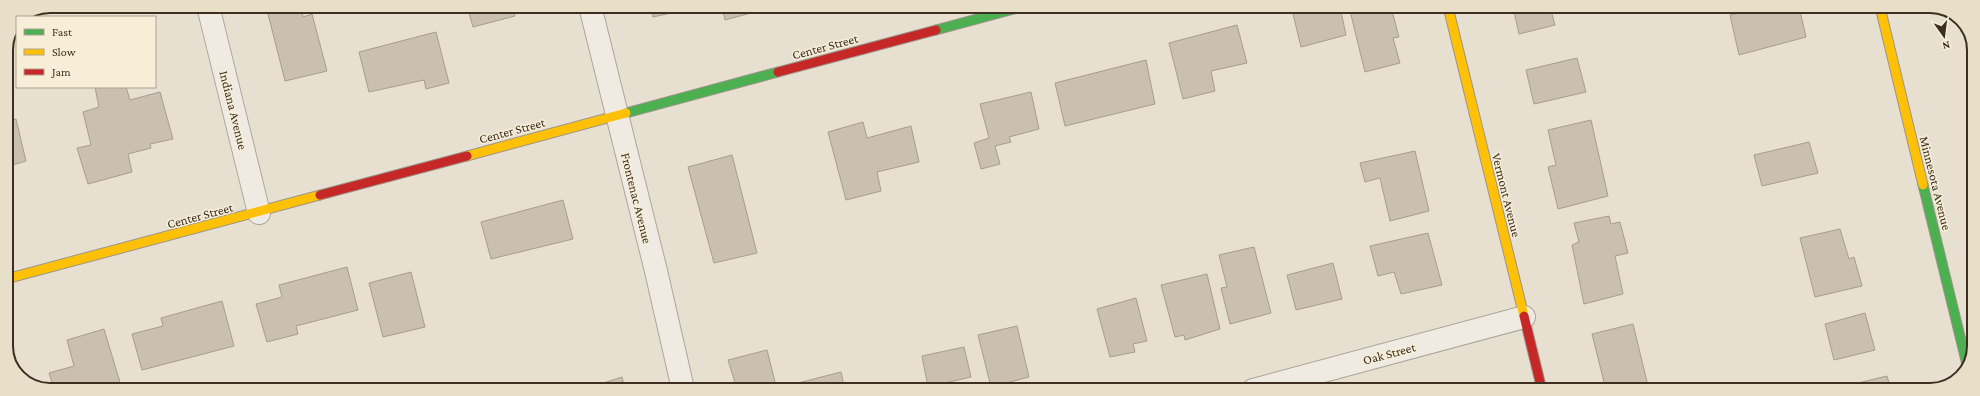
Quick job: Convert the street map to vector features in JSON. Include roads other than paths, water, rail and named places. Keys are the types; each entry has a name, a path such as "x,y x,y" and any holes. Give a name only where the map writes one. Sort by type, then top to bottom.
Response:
{"street":[{"name":"Indiana Avenue","path":"210,13 259,213"},
{"name":"Frontenac Avenue","path":"592,13 656,271 681,383"},
{"name":"Center Street","path":"13,277 259,213 616,115 999,13"},
{"name":"Vermont Avenue","path":"1449,13 1540,383"},
{"name":"Minnesota Avenue","path":"1881,13 1965,357"},
{"name":"Oak Street","path":"1279,383 1524,317"}]}
